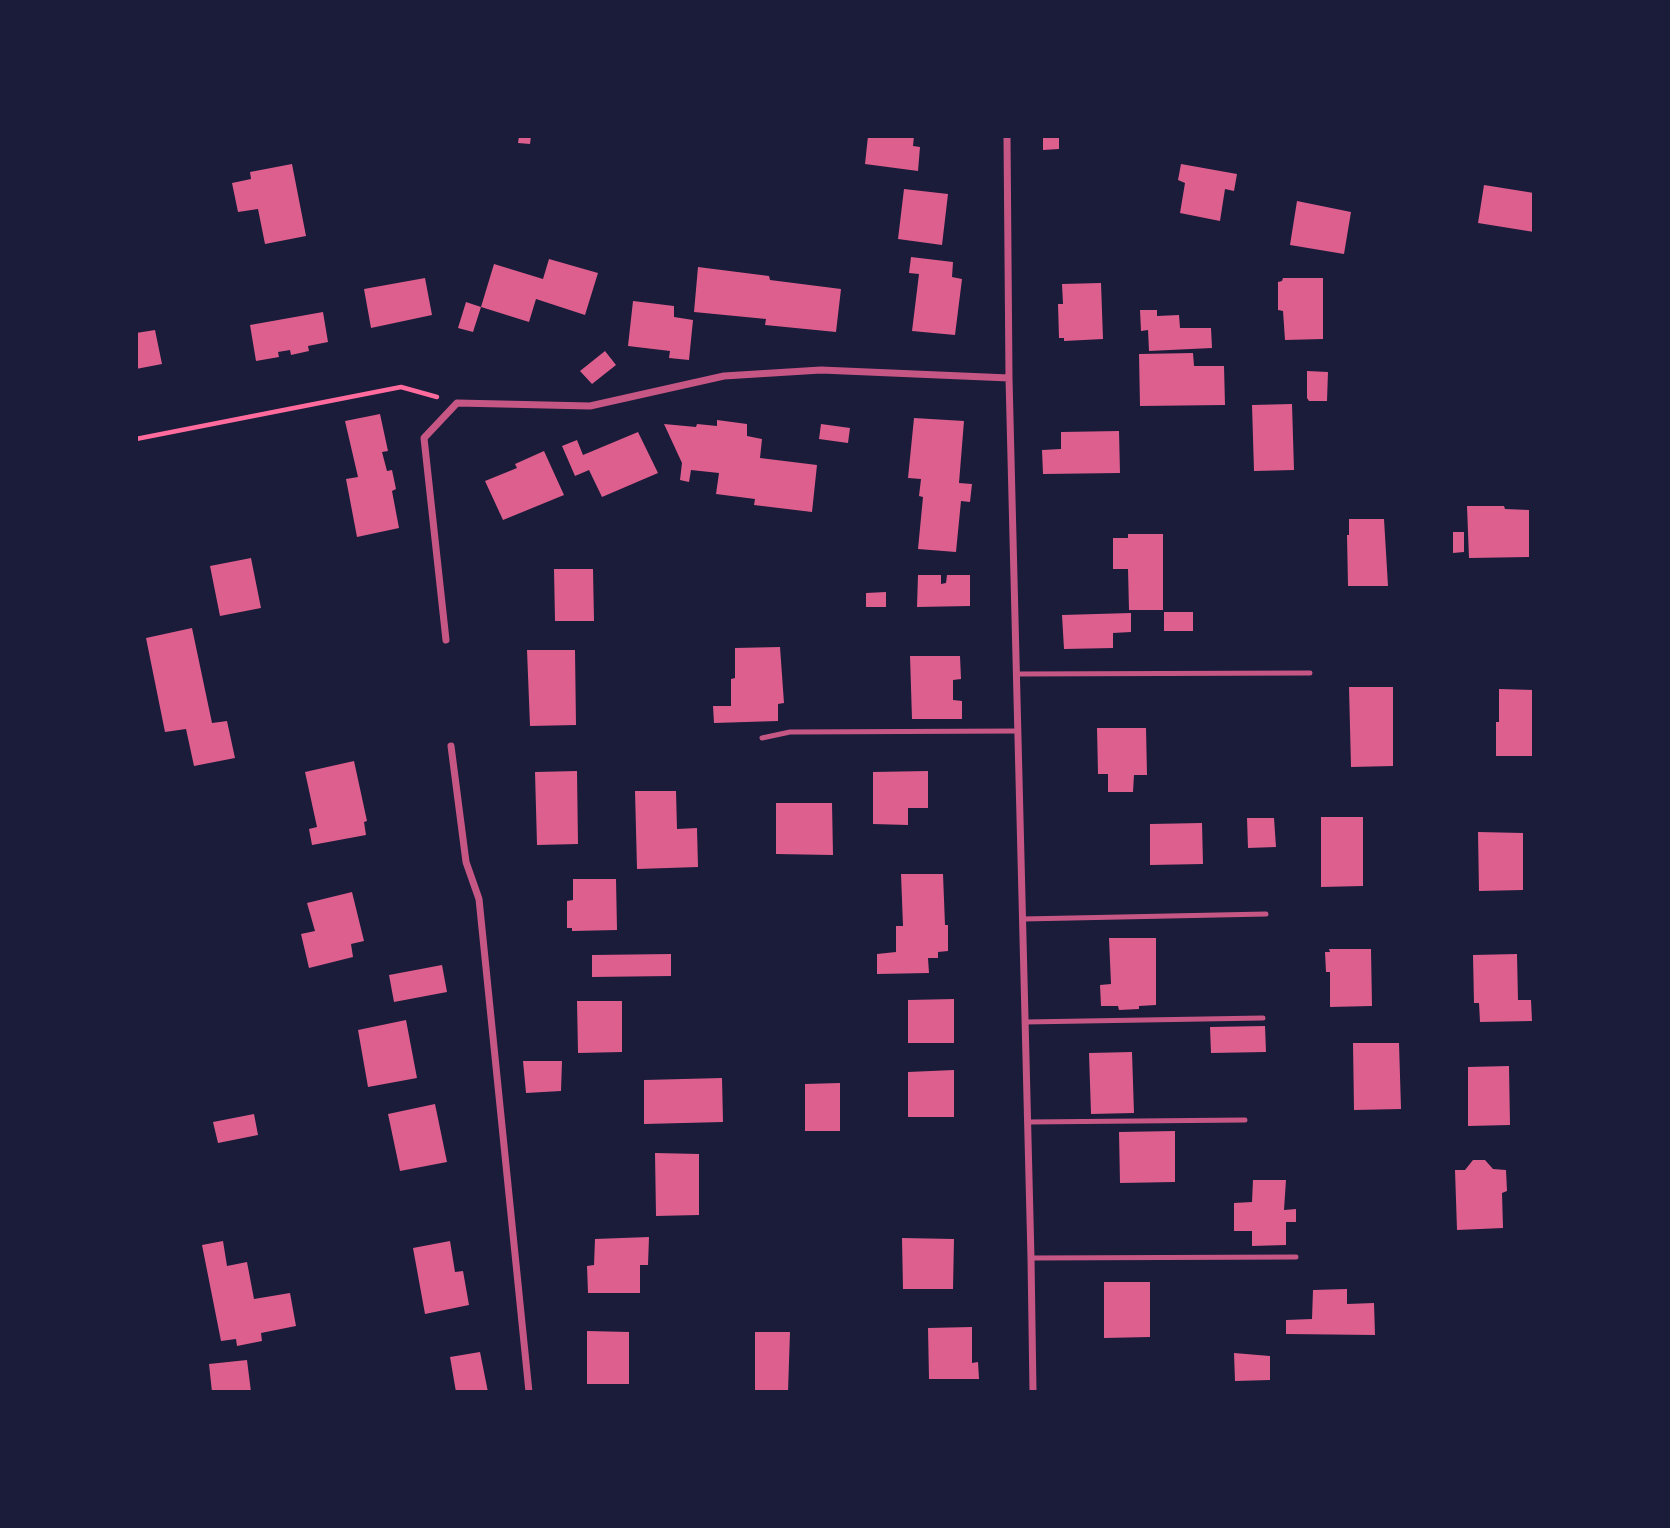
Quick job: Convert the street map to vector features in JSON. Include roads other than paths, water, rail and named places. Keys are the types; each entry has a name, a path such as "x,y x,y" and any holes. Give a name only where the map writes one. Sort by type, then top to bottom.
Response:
{"street":[{"path":"1007,136 1009,378 1028,1122 1032,1391"},
{"path":"446,640 424,438 457,403 590,406 724,376 821,370 1009,378"},
{"path":"451,746 466,862 479,899 529,1391"}],"lane":[{"path":"1017,674 1310,673"},
{"path":"762,738 790,732 1018,731"},
{"path":"1023,919 1266,914"},
{"path":"1025,1022 1263,1018"},
{"path":"1028,1122 1245,1120"},
{"path":"1031,1258 1296,1256"}]}
